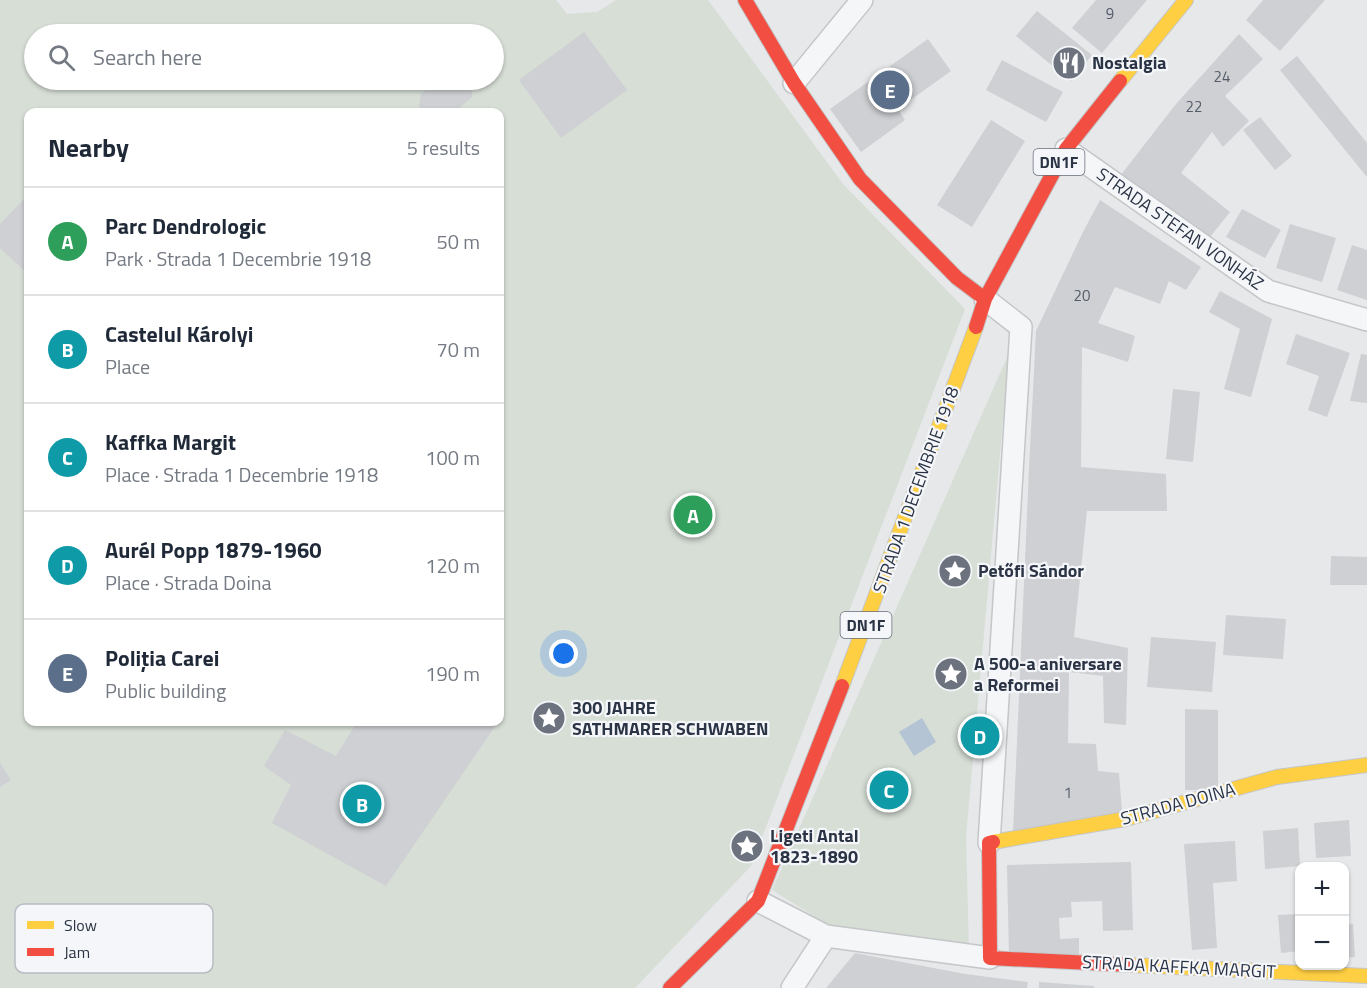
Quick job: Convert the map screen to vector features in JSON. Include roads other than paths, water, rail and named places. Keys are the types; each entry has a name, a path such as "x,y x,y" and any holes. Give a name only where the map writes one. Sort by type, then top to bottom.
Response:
{"street":[{"path":"745,0 794,83 860,179 957,278 1021,327 989,843 990,958 826,936 758,901"},
{"path":"794,83 862,0"},
{"name":"STRADA 1 DECEMBRIE 1918","path":"670,988 758,901 861,638 985,299 1066,149 1186,0"},
{"name":"STRADA STEFAN VONHÁZ","path":"1066,149 1268,291 1367,320"},
{"name":"STRADA DOINA","path":"989,843 1125,819 1277,777 1367,765"},
{"path":"792,988 826,936"},
{"name":"STRADA KAFFKA MARGIT","path":"990,958 1367,976"}],"water":[{"path":"922,718 936,742 914,756 899,732"}],"place":[{"name":"Nostalgia","path":"1069,63"},
{"name":"Poliția Carei","path":"890,90"},
{"name":"Parc Dendrologic","path":"693,515"},
{"name":"Petőfi Sándor","path":"955,571"},
{"name":"A 500-a aniversare a Reformei","path":"951,674"},
{"name":"300 JAHRE SATHMARER SCHWABEN","path":"549,718"},
{"name":"Aurél Popp 1879-1960","path":"980,736"},
{"name":"Kaffka Margit","path":"889,790"},
{"name":"Castelul Károlyi","path":"362,804"},
{"name":"Ligeti Antal 1823-1890","path":"747,846"}]}
